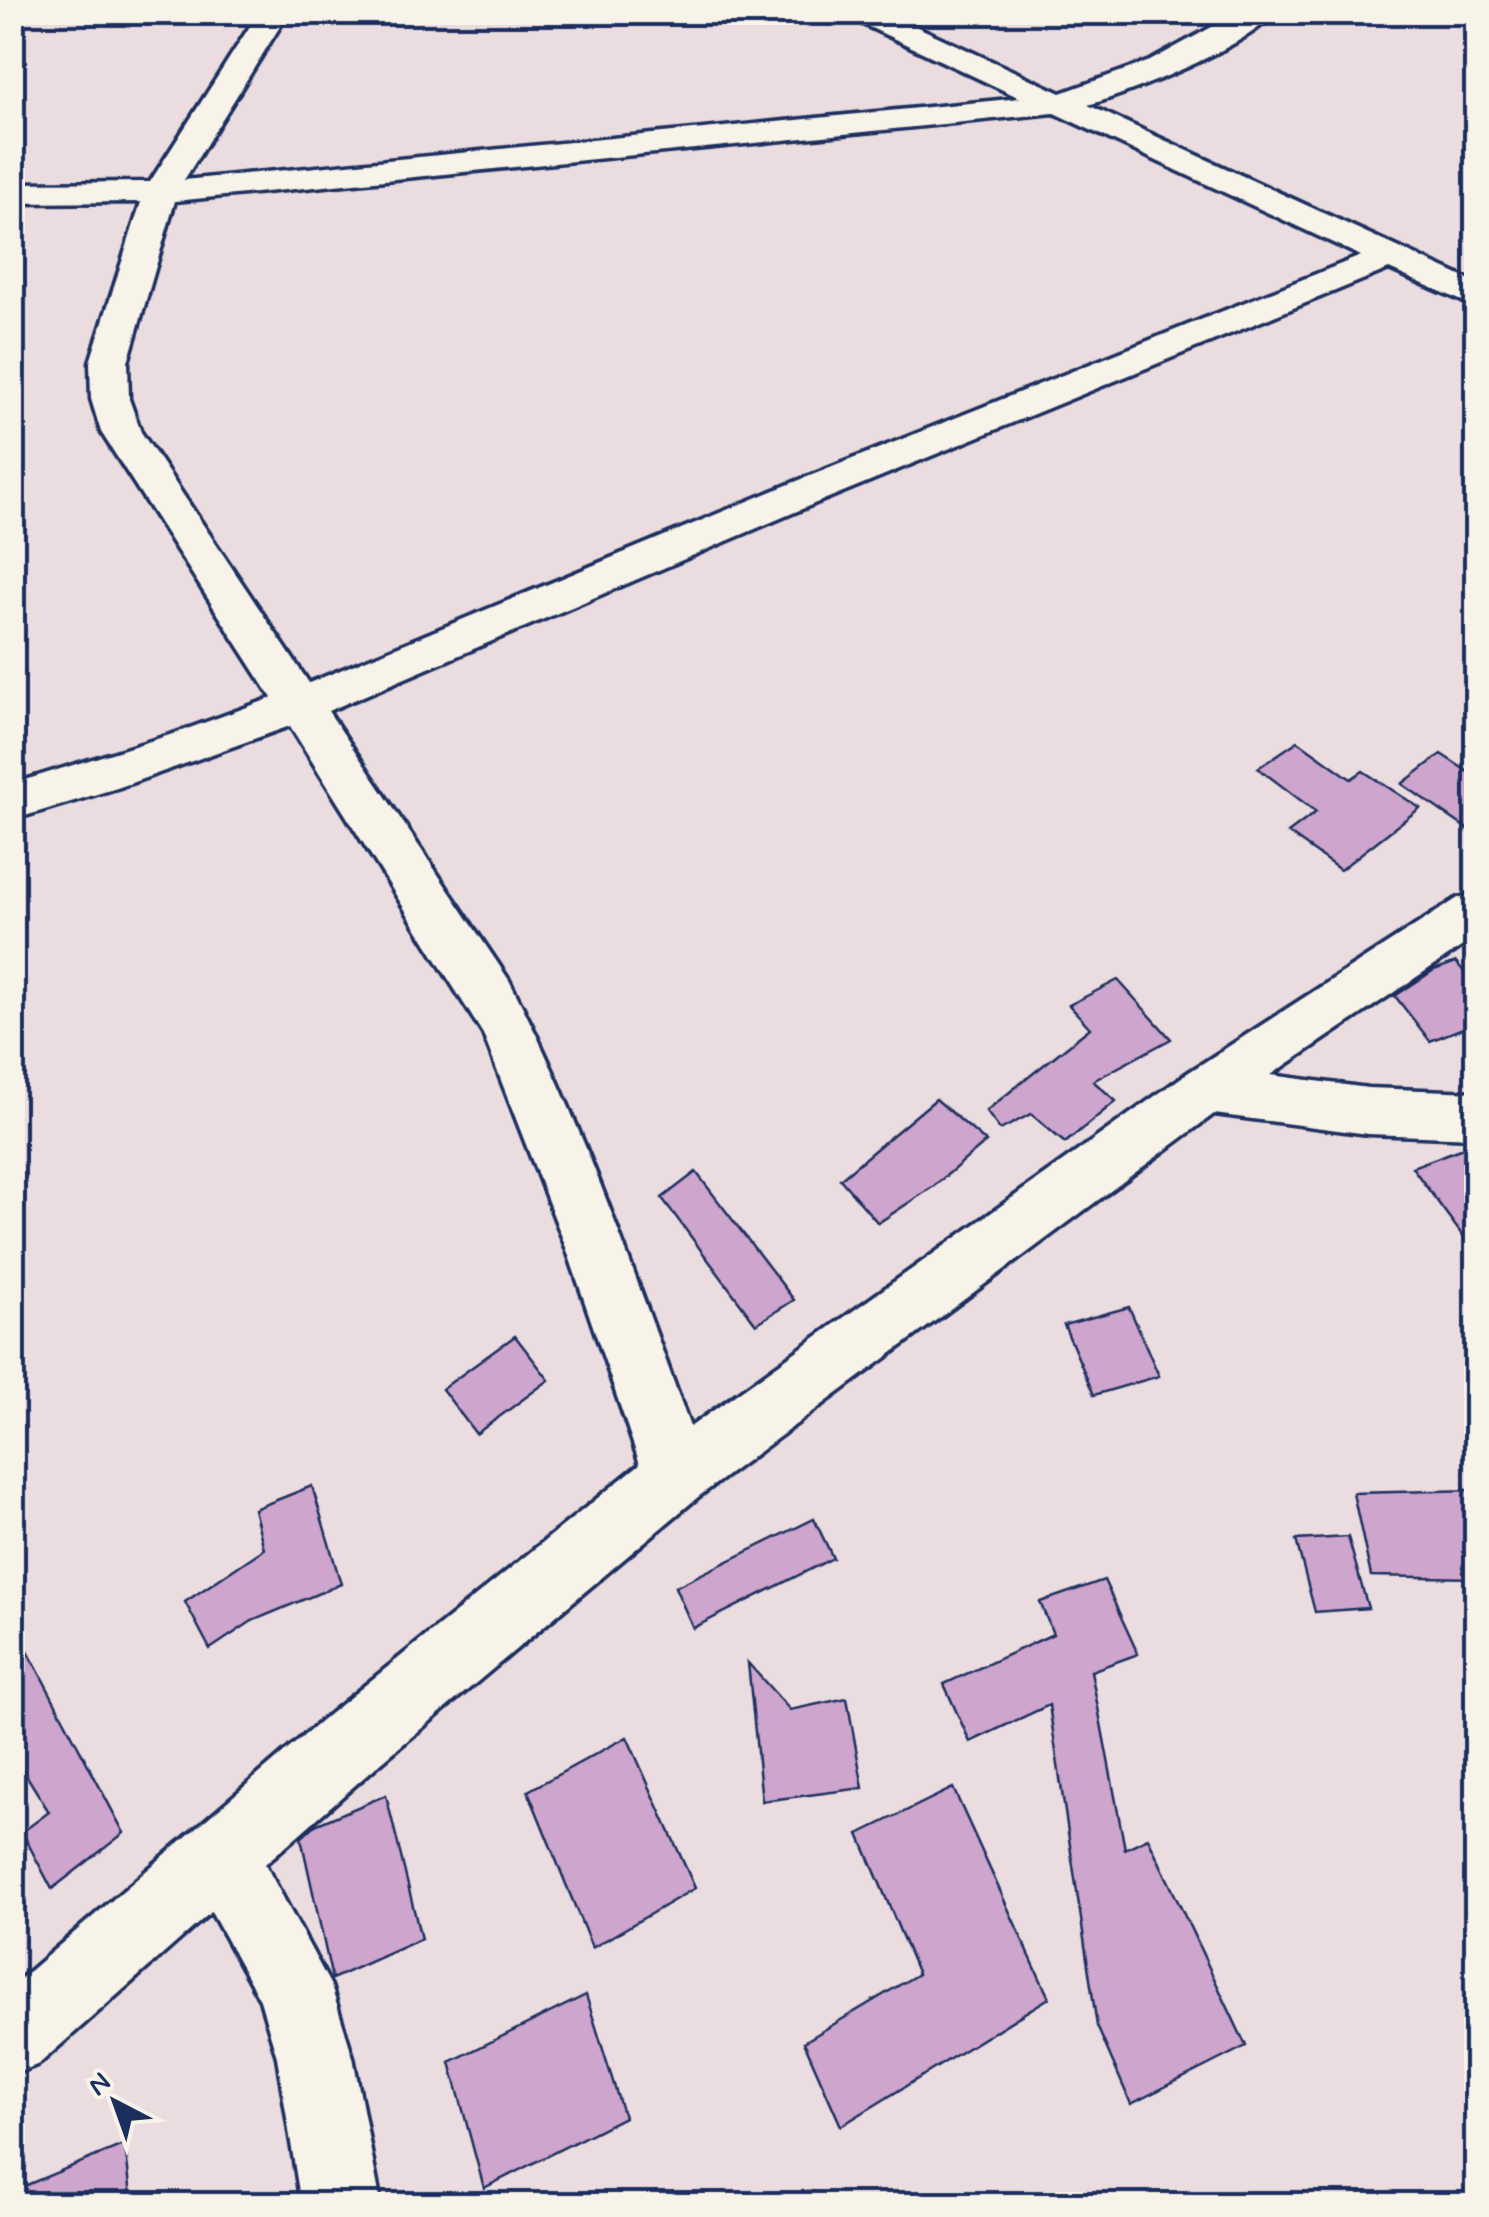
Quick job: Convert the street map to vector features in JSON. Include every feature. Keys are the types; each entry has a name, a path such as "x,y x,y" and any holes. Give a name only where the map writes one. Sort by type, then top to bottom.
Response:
{"street":[{"path":"274,12 222,101 181,154 161,192 110,362 110,398 122,432 470,961 510,1034 609,1286 676,1475"},
{"path":"860,12 1476,296"},
{"path":"12,193 161,192 1054,104 1122,84 1260,12"},
{"path":"12,802 81,783 302,704 740,520 1391,256"},
{"path":"12,2037 353,1740 676,1475 1205,1090 1476,912"},
{"path":"1205,1090 1368,1110 1476,1115"},
{"path":"220,1855 293,1986 315,2057 341,2204"}],"building":[{"path":"1298,741 1351,779 1363,771 1420,808 1340,870 1288,833 1316,812 1258,768"},
{"path":"1441,754 1476,777 1476,835 1402,784"},
{"path":"1456,962 1476,986 1476,1023 1430,1041 1395,996 1434,970"},
{"path":"1118,980 1171,1039 1093,1081 1116,1101 1065,1143 1031,1114 1000,1130 986,1111 1090,1028 1069,1005"},
{"path":"936,1099 986,1142 934,1186 878,1223 840,1179"},
{"path":"1476,1143 1476,1254 1412,1167"},
{"path":"696,1172 794,1300 756,1324 662,1198"},
{"path":"1129,1307 1159,1376 1094,1395 1064,1325"},
{"path":"515,1336 549,1380 476,1434 442,1389"},
{"path":"312,1486 341,1584 252,1621 210,1649 185,1602 264,1549 254,1509"},
{"path":"1476,1490 1476,1578 1371,1576 1353,1493"},
{"path":"814,1519 833,1558 693,1628 675,1587"},
{"path":"1348,1537 1368,1608 1315,1612 1296,1540"},
{"path":"1104,1580 1138,1654 1091,1671 1125,1849 1148,1838 1246,2046 1131,2104 1097,2026 1049,1705 970,1742 944,1684 1053,1634 1040,1602"},
{"path":"12,1621 124,1833 52,1889 22,1832 49,1812 12,1752"},
{"path":"748,1663 790,1710 847,1698 863,1788 762,1801"},
{"path":"627,1737 695,1888 592,1948 528,1791"},
{"path":"953,1788 1049,1998 841,2126 804,2042 918,1974 859,1834"},
{"path":"386,1795 421,1939 332,1979 301,1838 315,1825"},
{"path":"586,1995 624,2117 484,2188 450,2062"},
{"path":"125,2144 132,2204 12,2204 12,2191"}]}
